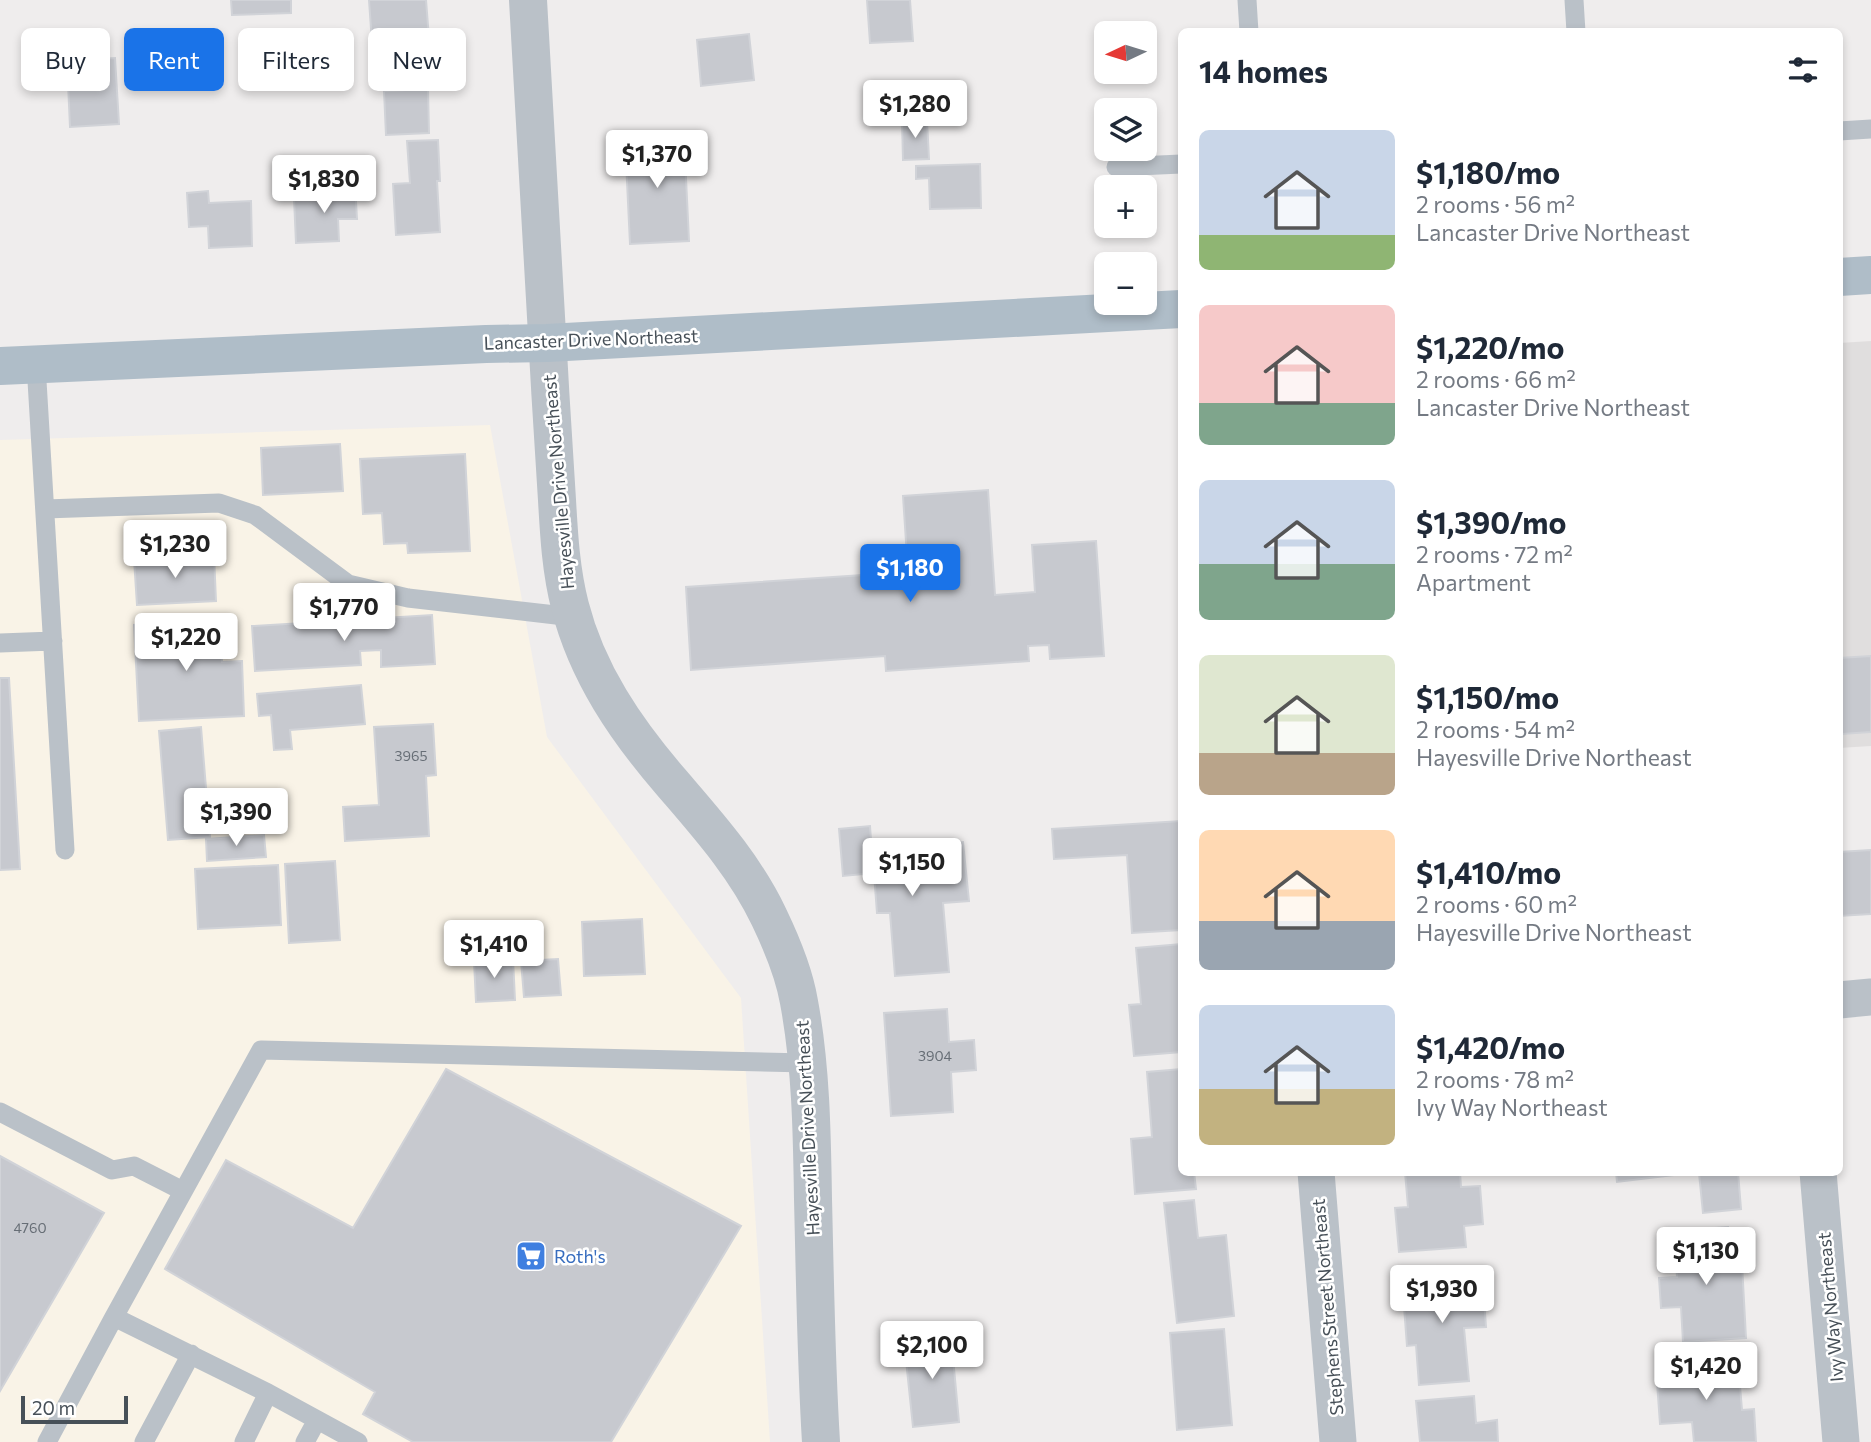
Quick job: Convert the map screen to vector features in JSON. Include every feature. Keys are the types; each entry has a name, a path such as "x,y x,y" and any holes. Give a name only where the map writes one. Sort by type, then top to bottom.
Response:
{"main road":[{"path":"1843,277 1871,275"},
{"name":"Lancaster Drive Northeast","path":"18,365 547,343 1178,309"}],"street":[{"name":"Hayesville Drive Northeast","path":"528,0 559,536 564,578 581,644 603,688 633,735 714,832 747,877 767,912 787,957 799,1000 807,1063 821,1442"},
{"path":"1843,1000 1871,997"},
{"name":"Stephens Street Northeast","path":"1316,1176 1338,1442"},
{"name":"Ivy Way Northeast","path":"1818,1176 1842,1442"}],"lane":[{"path":"1247,0 1249,28"},
{"path":"1574,0 1576,28"},
{"path":"1843,131 1871,129"},
{"path":"1116,167 1178,164"},
{"path":"18,365 45,509 65,850"},
{"path":"45,509 219,503 255,515 348,583 408,598 573,617"},
{"path":"0,643 53,641"},
{"path":"47,1442 261,1050 807,1063"},
{"path":"0,1112 112,1170 134,1166 183,1191"},
{"path":"114,1317 268,1393 358,1442"},
{"path":"144,1442 191,1354"},
{"path":"244,1442 268,1393"},
{"path":"305,1442 317,1420"}],"shaded area":[{"path":"1871,341 1871,746 1843,748 1843,343"},
{"path":"490,425 547,737 741,998 770,1442 0,1442 0,440"}],"building":[{"path":"231,0 291,0 291,13 232,15"},
{"path":"369,0 426,0 428,28 371,28"},
{"path":"867,0 910,0 913,41 870,43"},
{"path":"749,34 754,80 701,86 697,40"},
{"path":"110,58 115,58 119,124 70,127 68,91 110,91"},
{"path":"384,91 428,91 429,133 386,135"},
{"path":"927,120 929,159 903,160 902,121"},
{"path":"684,136 689,241 630,244 625,140"},
{"path":"438,140 440,232 396,235 393,184 410,183 407,141"},
{"path":"980,164 981,208 930,209 929,178 916,179 916,166"},
{"path":"355,184 357,219 338,219 339,241 296,243 294,198 334,196 334,185"},
{"path":"208,191 209,203 251,201 252,246 209,248 208,226 189,227 187,193"},
{"path":"340,444 343,491 263,495 261,448"},
{"path":"465,454 470,551 408,553 407,543 384,544 382,513 363,514 360,459"},
{"path":"988,490 995,595 1035,592 1032,545 1096,541 1104,656 1050,659 1049,645 1028,646 1029,661 886,671 885,656 691,670 686,587 908,572 903,496"},
{"path":"214,555 216,601 137,605 134,559"},
{"path":"432,615 435,664 381,667 381,650 360,651 361,665 255,671 252,626"},
{"path":"219,620 222,662 242,661 244,716 139,721 134,625"},
{"path":"1871,656 1871,732 1843,734 1843,658"},
{"path":"0,678 9,678 20,869 0,870"},
{"path":"361,685 365,724 290,730 292,749 274,750 271,715 259,716 257,694"},
{"path":"433,724 436,775 426,776 429,836 345,841 343,807 379,805 374,727"},
{"path":"201,727 210,837 168,840 159,731"},
{"path":"1178,821 1178,930 1132,933 1127,855 1054,859 1052,829"},
{"path":"870,826 873,868 916,864 914,847 963,842 969,901 943,903 949,972 895,976 890,913 877,913 874,873 843,876 839,829"},
{"path":"264,835 266,857 207,861 206,839"},
{"path":"1871,850 1871,914 1843,916 1843,852"},
{"path":"335,861 340,940 289,943 285,864"},
{"path":"278,865 281,925 198,929 195,869"},
{"path":"642,919 645,974 584,976 582,922"},
{"path":"1178,944 1178,1052 1134,1056 1129,1005 1141,1004 1136,948"},
{"path":"513,959 515,1000 476,1002 474,961"},
{"path":"558,959 561,995 524,997 521,961"},
{"path":"947,1009 949,1042 974,1040 976,1070 951,1072 953,1112 891,1116 884,1013"},
{"path":"446,1069 741,1226 611,1442 413,1442 363,1414 375,1392 165,1269 226,1160 353,1228"},
{"path":"1178,1069 1178,1176 1194,1176 1196,1189 1135,1194 1131,1139 1152,1137 1147,1072"},
{"path":"0,1156 104,1213 0,1391"},
{"path":"1405,1176 1460,1176 1461,1187 1480,1186 1483,1224 1464,1226 1466,1247 1399,1252 1395,1208 1408,1207"},
{"path":"1616,1176 1666,1176 1617,1182"},
{"path":"1699,1176 1738,1176 1741,1209 1703,1213"},
{"path":"1194,1200 1198,1238 1226,1235 1234,1316 1177,1323 1164,1203"},
{"path":"1728,1227 1730,1264 1742,1264 1746,1338 1683,1342 1681,1307 1661,1308 1659,1278 1677,1277 1674,1231"},
{"path":"1461,1275 1461,1286 1483,1284 1486,1327 1464,1328 1469,1381 1419,1385 1416,1345 1407,1346 1402,1280"},
{"path":"1224,1329 1232,1425 1177,1430 1170,1333"},
{"path":"951,1336 959,1422 913,1427 904,1341"},
{"path":"1738,1362 1742,1410 1754,1409 1756,1442 1694,1442 1692,1422 1660,1424 1656,1368"},
{"path":"1474,1396 1476,1423 1497,1420 1498,1442 1420,1442 1416,1401"}],"place":[{"name":"Roth's","path":"531,1256"}]}
